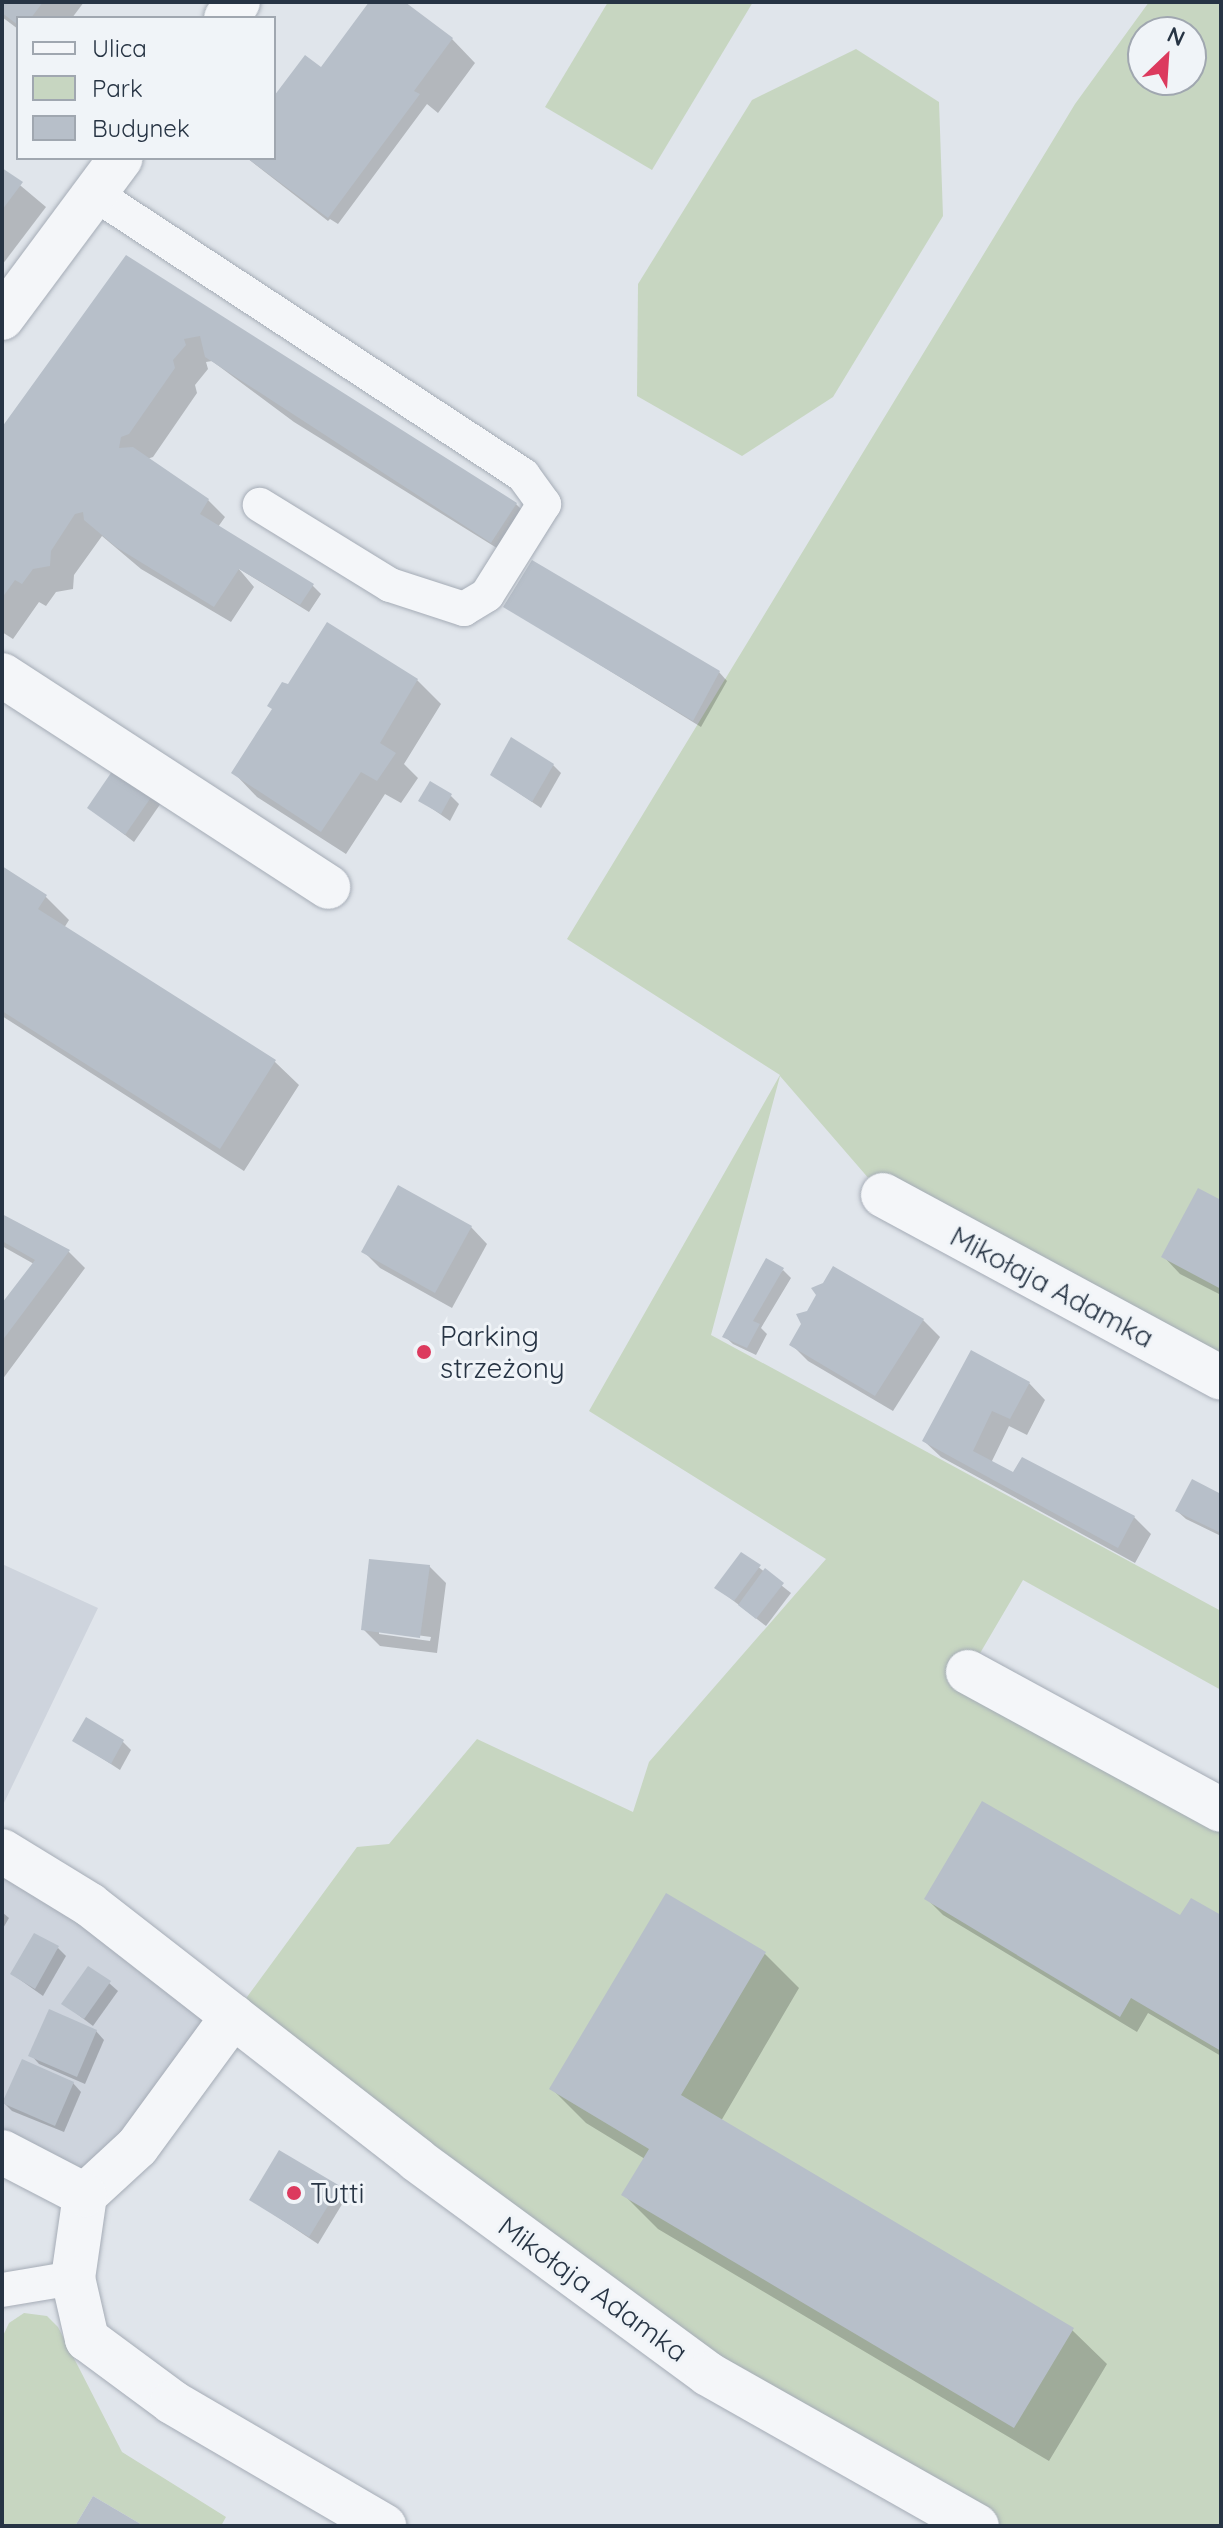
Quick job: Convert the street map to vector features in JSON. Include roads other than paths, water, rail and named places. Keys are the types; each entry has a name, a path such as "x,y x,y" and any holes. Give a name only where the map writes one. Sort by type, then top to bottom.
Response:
{"street":[{"path":"2,318 120,160"},
{"path":"2,675 328,887"},
{"name":"Mikołaja Adamka","path":"883,1195 1221,1378"},
{"path":"968,1672 1221,1810"},
{"name":"Mikołaja Adamka","path":"2,1851 90,1905 417,2160 708,2374 977,2526"},
{"path":"233,2016 137,2147 85,2195 73,2278 87,2339 172,2402 384,2526"},
{"path":"2,2152 85,2195"}],"lane":[{"path":"95,194 523,475 544,504 487,595 464,609 390,585 260,505"},
{"path":"2,2290 73,2278"}],"place":[{"name":"Parking strzeżony","path":"424,1352"},
{"name":"Tutti","path":"294,2193"}]}
